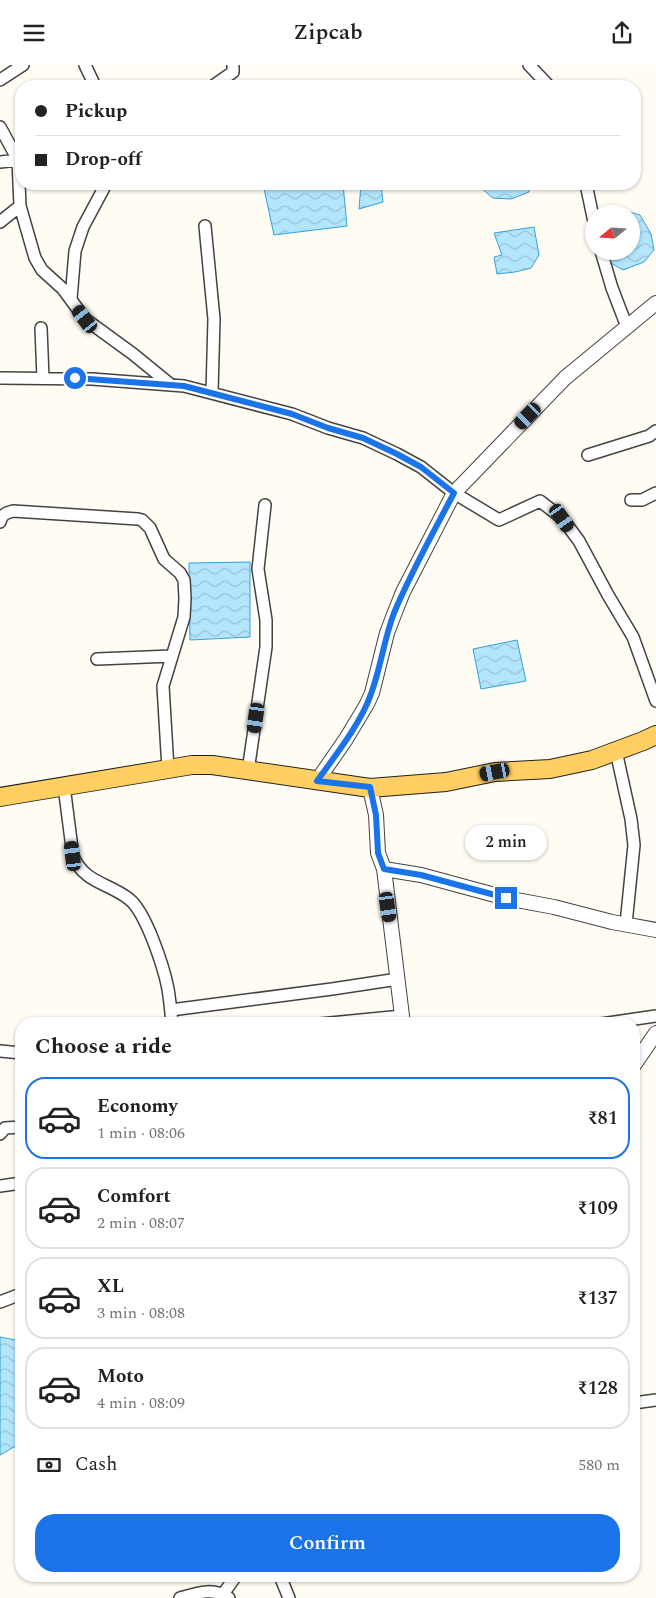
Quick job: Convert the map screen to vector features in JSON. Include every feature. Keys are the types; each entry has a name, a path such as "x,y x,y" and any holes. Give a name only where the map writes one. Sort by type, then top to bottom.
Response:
{"main road":[{"path":"0,797 192,765 212,765 370,787 446,781 495,772 550,769 592,760 656,735"}],"street":[{"path":"0,80 23,65"},
{"path":"85,65 91,80"},
{"path":"222,80 233,72 233,65"},
{"path":"529,65 543,80"},
{"path":"0,127 15,154"},
{"path":"0,162 15,160"},
{"path":"19,190 20,207 42,270 63,289 85,319 171,385"},
{"path":"71,299 75,251 83,227 103,190"},
{"path":"587,190 590,205"},
{"path":"0,222 20,207"},
{"path":"205,226 214,319 212,393"},
{"path":"604,260 627,327"},
{"path":"317,781 367,704 372,693 387,633 403,592 454,493 565,378 656,303"},
{"path":"41,328 42,377"},
{"path":"0,378 92,379 184,386 292,414 328,428 363,438 421,467 454,493 499,520 540,501 562,518 578,541 633,637 656,701"},
{"path":"588,455 649,436 656,431"},
{"path":"631,500 642,500 656,493"},
{"path":"248,771 266,647 266,620 258,569 265,505"},
{"path":"0,522 5,514 14,511 142,520 150,528 164,559 180,573 184,580 186,598 184,617 163,686 168,769"},
{"path":"97,659 172,656"},
{"path":"616,751 631,819 634,845 626,924"},
{"path":"64,785 73,856 77,865 83,872 129,899 142,915 168,987 172,1017"},
{"path":"370,787 376,815 378,853 384,869 403,1017"},
{"path":"384,869 421,875 506,898 656,930"},
{"path":"171,1009 398,979"},
{"path":"640,1018 656,1016"},
{"path":"640,1056 656,1033"},
{"path":"0,1051 15,1052"},
{"path":"0,1134 5,1128 15,1127"},
{"path":"0,1186 15,1184"},
{"path":"0,1302 15,1296"},
{"path":"640,1402 656,1400"},
{"path":"180,1598 210,1591 226,1596 233,1582"},
{"path":"282,1582 289,1598"}],"water":[{"path":"264,190 344,190 347,226 274,235"},
{"path":"361,190 382,190 383,202 359,209"},
{"path":"484,190 529,190 529,192 511,199 493,198"},
{"path":"640,215 651,234 654,250 644,262 623,270 611,263 610,260 640,260"},
{"path":"534,227 539,255 531,268 497,274 494,257 502,255 494,233"},
{"path":"250,562 250,637 190,640 189,563"},
{"path":"517,640 526,681 481,689 473,649"},
{"path":"0,1337 15,1340 15,1446 0,1455"}],"route":[{"path":"75,378 184,386 292,414 328,428 363,438 397,454 421,467 454,493 403,592 387,633 372,693 367,704 361,716 317,781 370,787 376,815 378,853 384,869 421,875 506,898"}]}
